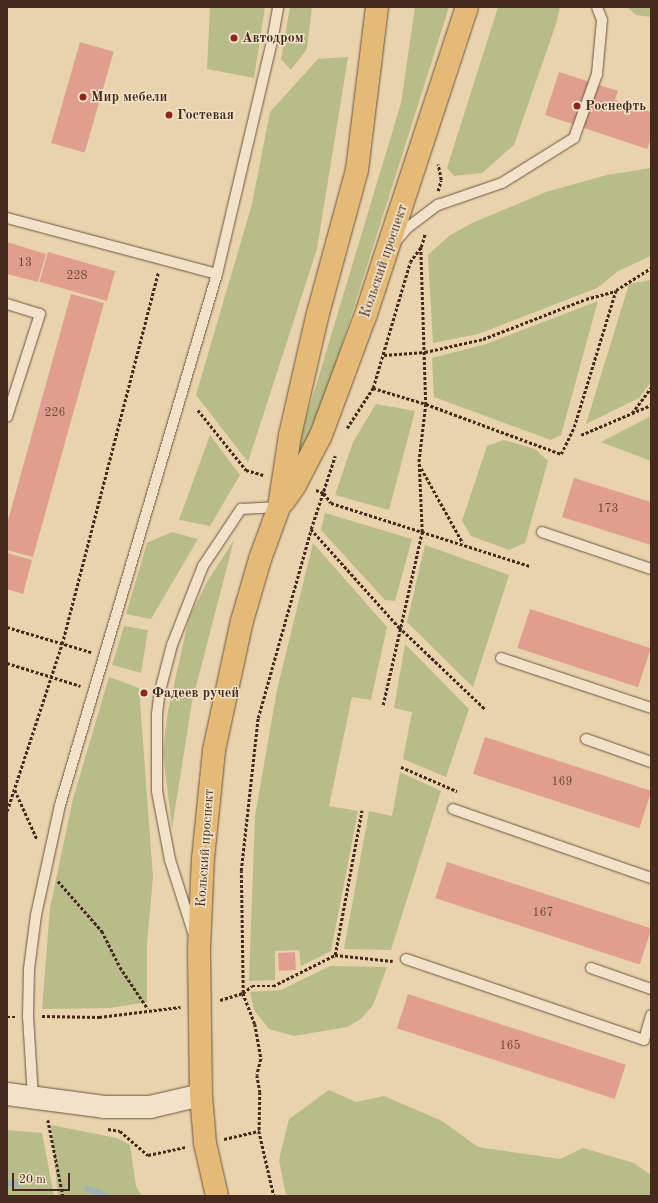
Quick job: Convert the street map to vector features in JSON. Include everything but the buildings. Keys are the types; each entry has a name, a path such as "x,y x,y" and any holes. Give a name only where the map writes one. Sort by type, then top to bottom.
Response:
{"main road":[{"name":"Кольский проспект","path":"289,483 290,435 316,317 357,170 377,7"},
{"name":"Кольский проспект","path":"217,1196 205,1143 201,1095 199,1006 199,949 203,859 214,750 242,621 260,559 289,483 321,435 386,254 467,7"},
{"path":"7,1094 104,1107 150,1107 201,1095"}],"lane":[{"path":"33,1098 28,1016 29,969 34,923 60,805 93,689 217,274 272,42 278,7"},
{"path":"386,254 407,228 431,212 438,205 502,183 574,138 597,74 602,20 597,7"},
{"path":"7,218 217,274"},
{"path":"7,304 40,314 7,417"},
{"path":"199,949 170,860 157,791 157,714 160,691 172,645 203,566 241,509 279,507"},
{"path":"542,532 651,569"},
{"path":"501,658 651,708"},
{"path":"586,740 651,762"},
{"path":"453,810 651,878"},
{"path":"406,959 644,1040 651,1015"},
{"path":"591,968 651,989"}],"path":[{"path":"383,705 399,627 422,532 419,464 426,404 421,247 441,180 438,162"},
{"path":"345,431 373,388 384,355 410,262 421,247"},
{"path":"7,810 15,790 50,676 62,644 162,259"},
{"path":"384,355 425,352 483,339 586,299 616,290 651,268"},
{"path":"373,388 426,404 562,454 574,427 616,290"},
{"path":"631,415 651,388"},
{"path":"581,435 631,415 651,405"},
{"path":"198,410 246,470 324,493 331,503 422,532 463,543 530,566"},
{"path":"274,1196 259,1131 260,1092 257,1076 261,1059 255,1024 243,993 241,871 258,718 311,529 324,493 336,451"},
{"path":"419,464 463,543"},
{"path":"311,529 399,627 485,709"},
{"path":"7,627 103,656"},
{"path":"7,663 93,689"},
{"path":"402,767 458,791"},
{"path":"15,790 48,862 58,880 102,931 120,967 148,1009"},
{"path":"335,955 362,810"},
{"path":"7,1017 99,1017 148,1009 199,1006 243,993 252,986 272,986 335,955 393,961 406,959"},
{"path":"54,1119 47,1117 63,1196"},
{"path":"105,1128 120,1131 148,1155"}],"green space":[{"name":"Автодром","path":"210,7 265,7 254,78 207,69"},
{"path":"290,7 312,7 307,49 291,70 281,59"},
{"path":"415,7 449,7 333,373 301,464 293,462 401,103"},
{"path":"498,7 560,7 556,24 514,145 482,173 454,176 447,168"},
{"path":"627,7 651,7 651,17 636,15"},
{"path":"348,57 317,249 248,462 196,395 252,204 270,112 318,59"},
{"path":"651,168 651,256 618,271 597,288 478,334 433,343 428,255 449,236 472,223 546,192 607,175"},
{"path":"651,280 651,382 639,398 586,424 629,284"},
{"path":"598,301 561,435 551,440 434,397 432,358 486,344"},
{"path":"376,404 415,411 389,510 335,495 353,442"},
{"path":"651,416 651,461 601,442"},
{"path":"210,435 240,475 210,526 179,520"},
{"path":"504,440 535,449 548,461 525,543 509,550 471,536 462,521 487,446"},
{"path":"325,513 412,539 395,601 385,600 321,530"},
{"path":"172,532 198,539 151,619 126,614 147,543"},
{"path":"234,540 192,702 172,828 163,752 168,711 189,618 207,582"},
{"path":"313,543 387,627 371,700 352,697 329,806 358,811 331,951 301,966 299,950 275,951 275,980 249,981 255,816 277,690"},
{"path":"425,545 509,575 473,687 407,622"},
{"path":"124,626 148,630 141,673 112,665"},
{"path":"405,644 469,709 446,777 403,759 412,712 394,708"},
{"path":"109,677 139,688 153,877 147,944 147,1002 110,1008 42,1009 50,908 73,799"},
{"path":"400,772 441,791 391,950 344,949 369,811 392,816"},
{"path":"330,966 387,967 373,1005 361,1019 347,1027 294,1036 269,1029 254,1010 250,992 281,990"},
{"path":"329,1090 356,1102 384,1096 442,1121 478,1147 560,1159 583,1148 634,1163 651,1175 651,1196 286,1196 279,1160 289,1119"},
{"path":"51,1125 117,1138 130,1145 136,1186 142,1196 58,1196"},
{"path":"7,1130 42,1133 54,1196 7,1196"}],"waterway":[{"path":"7,1183 18,1184"},
{"path":"88,1189 106,1196"}],"place":[{"name":"Автодром","path":"234,38"},
{"name":"Мир мебели","path":"83,97"},
{"name":"Роснефть","path":"577,106"},
{"name":"Гостевая","path":"169,115"},
{"name":"Фадеев ручей","path":"144,693"}]}
